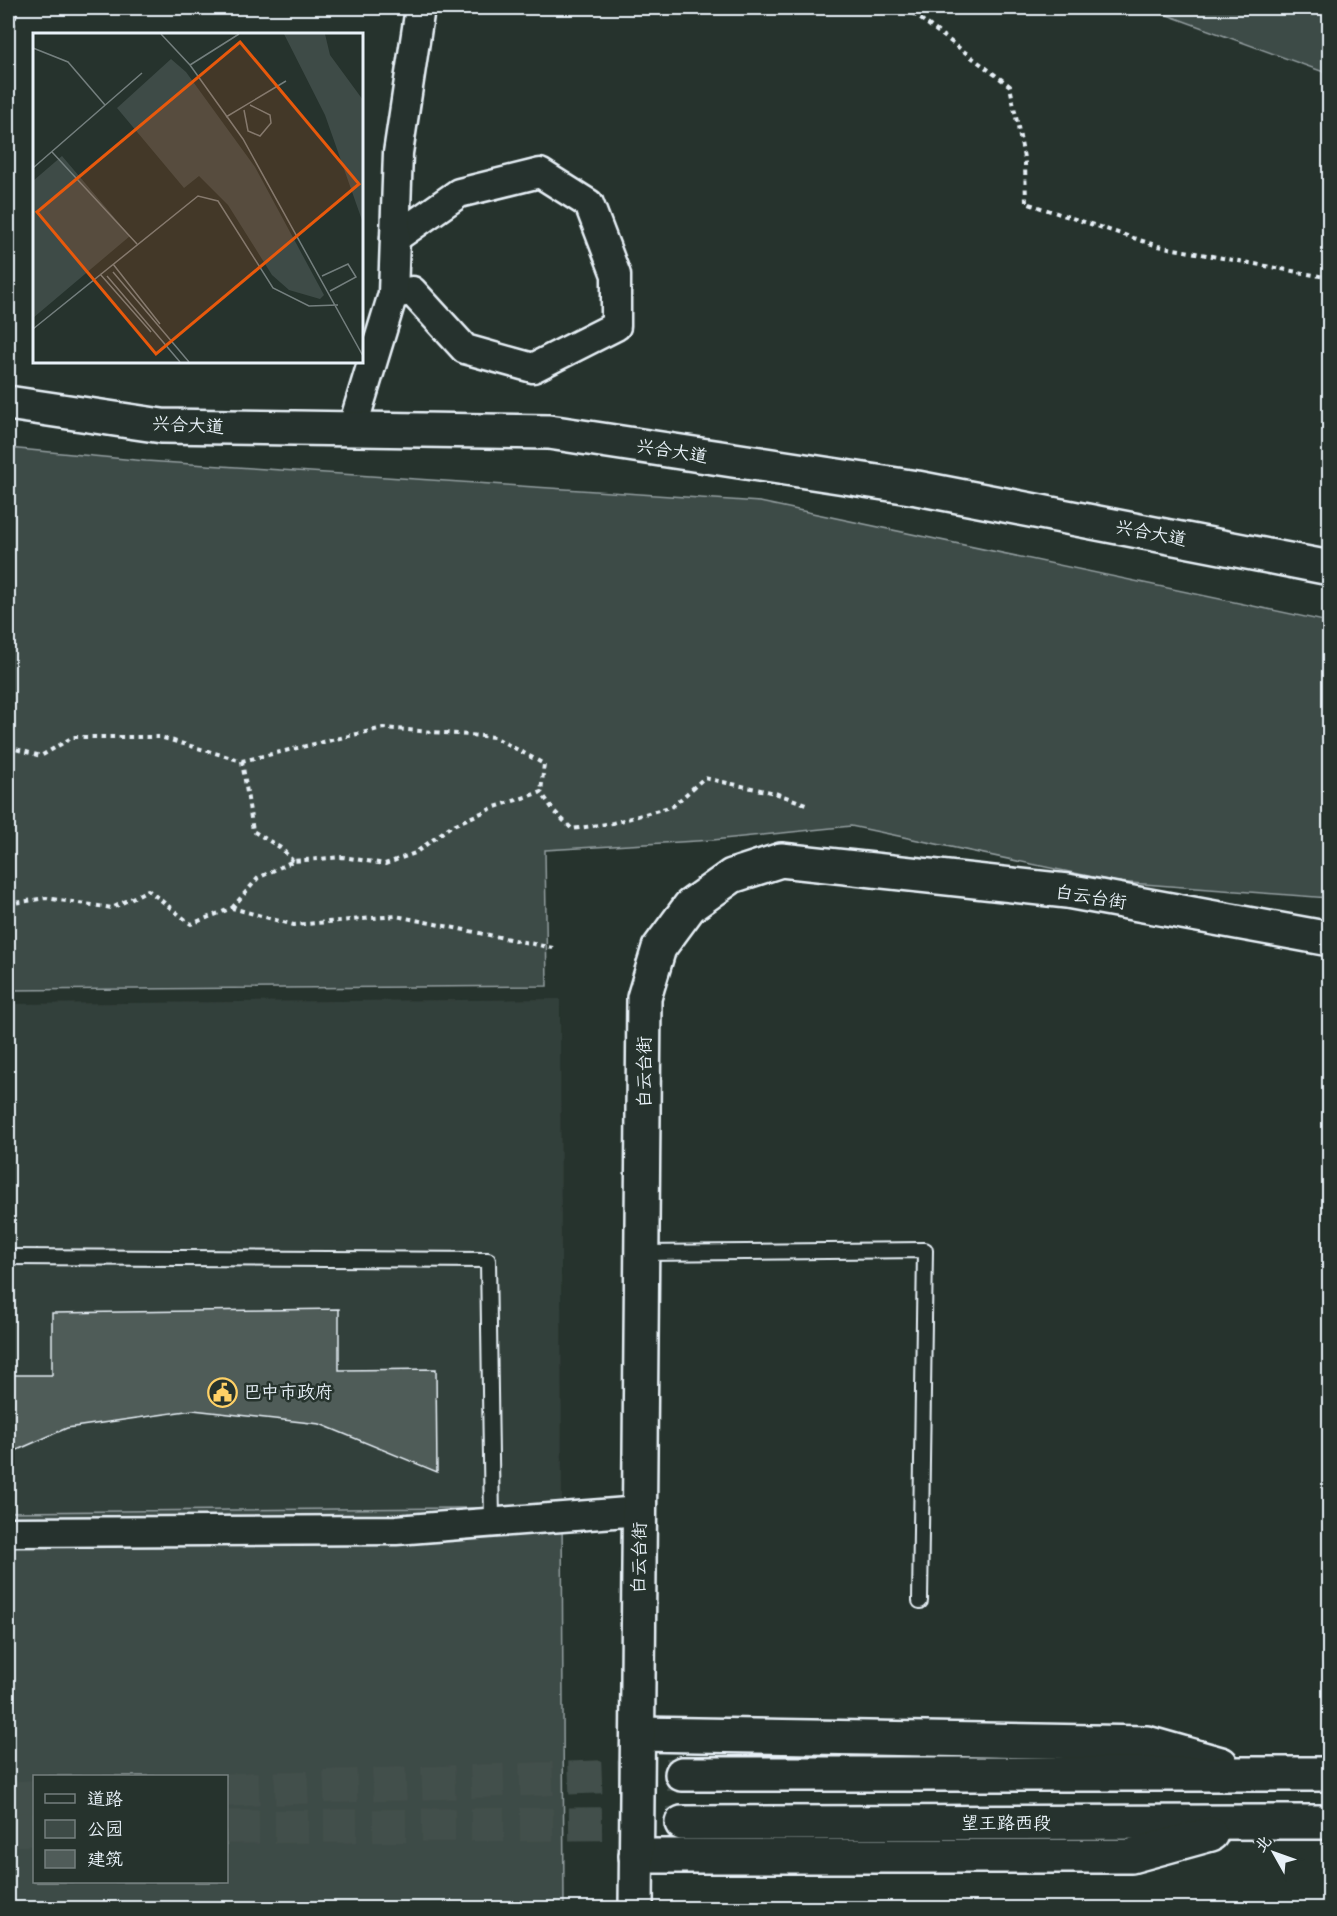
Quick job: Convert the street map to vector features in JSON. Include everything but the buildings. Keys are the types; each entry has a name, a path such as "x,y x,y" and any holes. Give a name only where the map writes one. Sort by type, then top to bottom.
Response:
{"main road":[{"name":"兴合大道","path":"8,403 162,426 549,432 917,488 1329,568"},
{"name":"白云台街","path":"636,1908 644,998 659,948 690,906 732,876 781,861 1066,891 1329,939"},
{"path":"638,1734 1147,1743 1257,1775"},
{"path":"682,1774 1329,1774"},
{"name":"望王路西段","path":"682,1823 1329,1822"},
{"path":"636,1856 1131,1856 1253,1823"}],"street":[{"path":"352,429 393,294 398,153 420,8"},
{"path":"393,294 412,291 465,349 532,368 616,326 616,275 589,204 540,173 459,193 394,238"},
{"path":"8,1532 396,1530 640,1511"}],"lane":[{"path":"642,1253 925,1250 920,1601"},
{"path":"8,1257 488,1260 492,1522"}],"path":[{"path":"8,54 17,8"},
{"path":"906,8 1010,86 1025,163 1026,202 1158,246 1329,278"},
{"path":"8,747 40,756 73,737 160,737 242,761 383,728 494,737 544,764 541,792 554,811 572,829 613,823 673,806 704,778 775,793 806,804"},
{"path":"242,761 253,831 282,848 293,861"},
{"path":"8,904 46,898 112,908 148,890 190,924 232,908 258,878 293,861 344,856 385,864 415,853 451,826 495,807 541,792"},
{"path":"232,908 294,925 396,915 553,948"}],"shaded area":[{"path":"560,999 562,1507 8,1512 8,1004"}],"green space":[{"path":"1148,8 1329,8 1329,74"},
{"path":"8,448 146,461 760,502 1329,622 1329,898 1117,882 851,826 713,840 545,850 547,986 8,990"},
{"path":"562,1507 564,1908 8,1908 8,1512"}],"tunnel":[{"path":"228,1790 682,1774"},
{"path":"8,1798 33,1797"},
{"path":"228,1827 682,1823"},
{"path":"8,1830 33,1829"}],"place":[{"name":"巴中市政府","path":"222,1392"}]}
